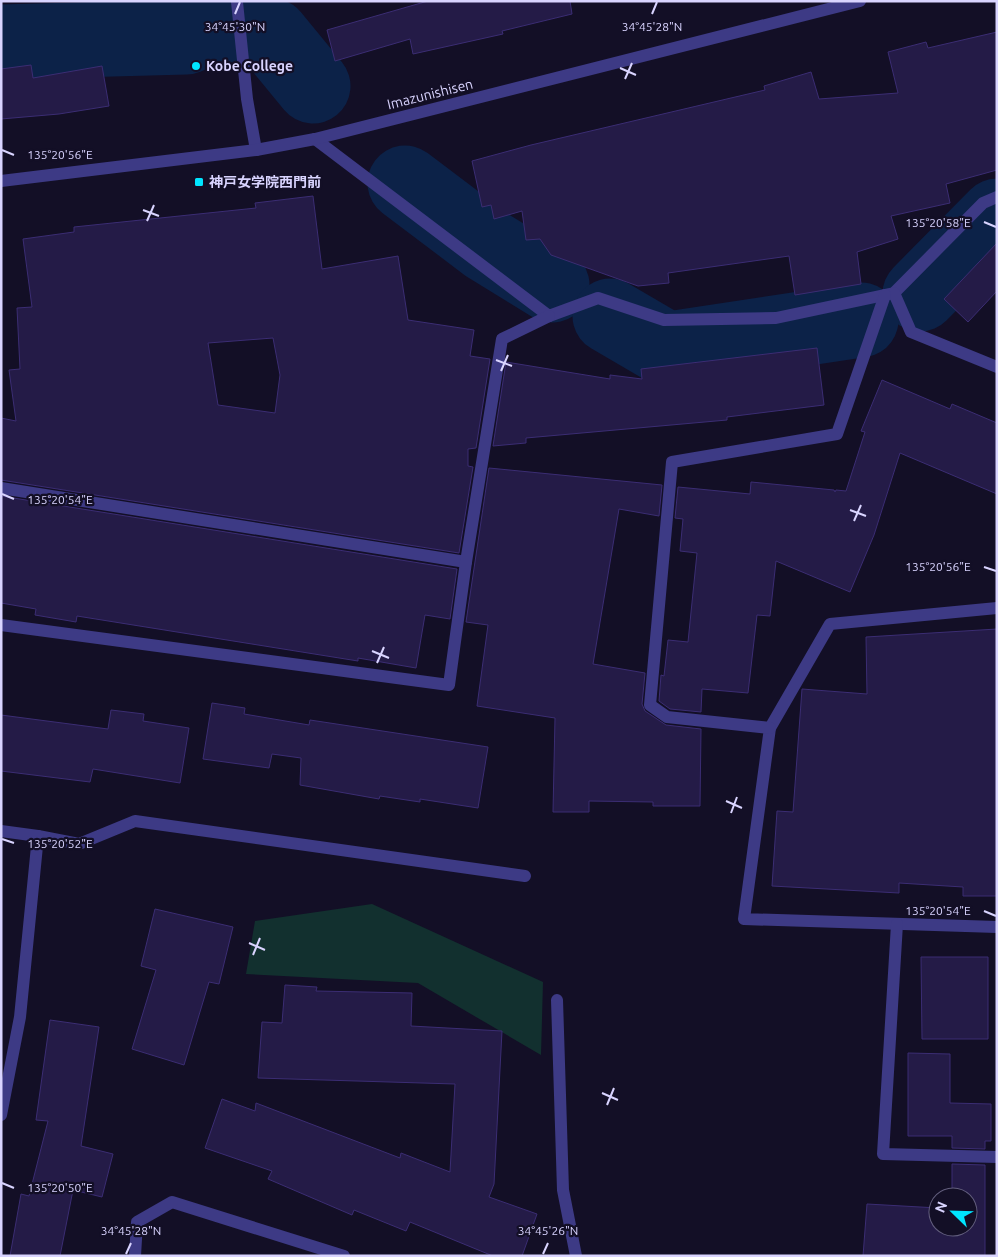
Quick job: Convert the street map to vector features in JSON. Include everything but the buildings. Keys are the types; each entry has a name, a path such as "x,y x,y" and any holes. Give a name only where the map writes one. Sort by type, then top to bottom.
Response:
{"street":[{"name":"Imazunishisen","path":"1,181 256,150 315,139 860,1"},
{"path":"237,2 241,52 256,150"},
{"path":"315,139 549,316"},
{"path":"770,728 667,716 650,705 672,462 837,434 889,294 983,203 997,197"},
{"path":"1,625 449,685 466,562 502,339 549,316 598,298 664,320 776,318 889,294"},
{"path":"889,294 911,332 997,367"},
{"path":"1,488 466,562"},
{"path":"997,608 830,624 770,728 744,919 997,927"},
{"path":"1,831 79,844 136,821 525,876"},
{"path":"1,1115 20,1017 38,836"},
{"path":"897,924 883,1154 997,1157"},
{"path":"557,1000 563,1190 576,1256"},
{"path":"135,1256 137,1222 172,1202 344,1256"}],"green space":[{"path":"372,904 543,982 541,1055 418,983 246,974 255,921"}],"waterway":[{"path":"1,42 186,37 225,21 272,36 313,86"},
{"path":"405,183 487,245 552,285"},
{"path":"920,294 997,216"},
{"path":"610,316 663,347 675,348 861,320"}],"place":[{"name":"Kobe College","path":"196,66"},
{"name":"神戸女学院西門前","path":"199,182"}]}
